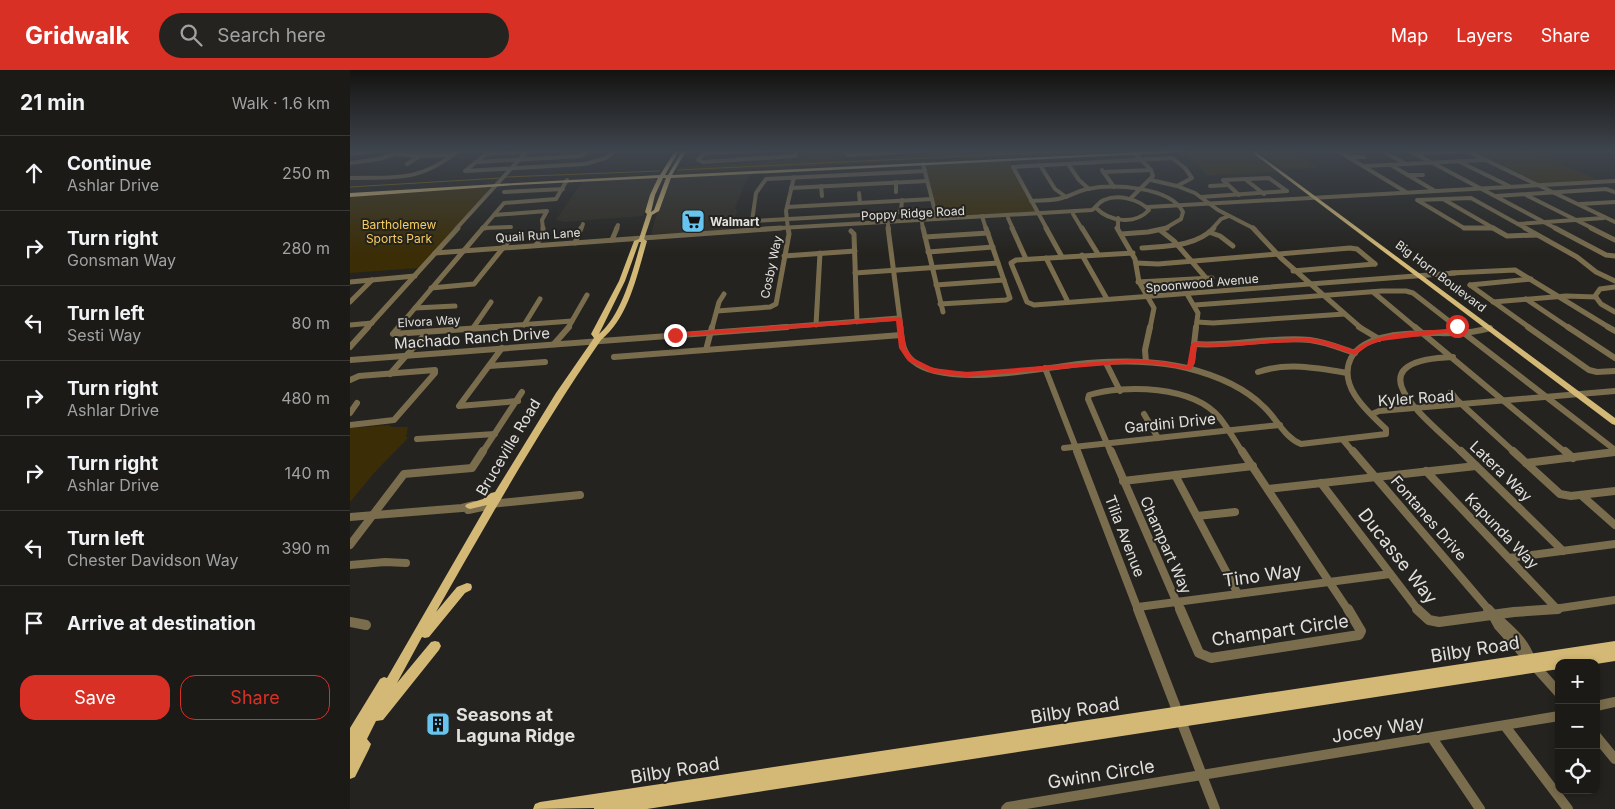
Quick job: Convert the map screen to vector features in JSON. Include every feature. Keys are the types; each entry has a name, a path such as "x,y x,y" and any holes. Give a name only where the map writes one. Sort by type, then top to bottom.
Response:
{"main road":[{"path":"350,194 476,185"},
{"name":"Bruceville Road","path":"598,339 595,334 622,281 637,241 641,239 650,214 648,212 650,202 657,185"},
{"name":"Bruceville Road","path":"650,214 656,211 666,185"},
{"name":"Big Horn Boulevard","path":"1300,185 1582,395 1615,422"},
{"name":"Big Horn Boulevard","path":"1301,185 1317,198"},
{"name":"Bruceville Road","path":"350,757 502,488 560,393 598,339 606,334 624,302 644,241 641,239"},
{"name":"Big Horn Boulevard","path":"1422,275 1490,328 1615,417"},
{"path":"466,507 488,501 502,488"},
{"name":"Bruceville Road","path":"350,772 378,716 425,633 452,576"},
{"path":"425,633 461,590 467,588"},
{"path":"378,716 435,646"},
{"name":"Bilby Road","path":"540,809 610,806 1533,663 1615,646"},
{"path":"350,740 389,674 410,648"},
{"path":"1595,659 1615,656"},
{"name":"Bilby Road","path":"1533,663 1555,664"}],"street":[{"path":"350,348 497,185"},
{"path":"504,192 563,189 565,185"},
{"path":"761,185 756,193 752,218 752,220 757,222 895,213 901,211 902,200"},
{"path":"790,188 835,185"},
{"path":"896,185 896,192"},
{"path":"928,185 938,219"},
{"path":"1023,185 1062,257"},
{"path":"1053,185 1066,196"},
{"path":"1085,185 1089,189"},
{"path":"1130,199 1146,185"},
{"path":"1210,186 1219,185"},
{"path":"1229,185 1239,194"},
{"path":"1253,185 1271,200"},
{"path":"1201,197 1287,191 1279,185"},
{"path":"1395,185 1464,228 1493,228"},
{"path":"1426,185 1435,191"},
{"path":"1476,185 1608,255 1615,256"},
{"name":"Poppy Ridge Road","path":"1097,210 1097,203 1115,198 1130,199 1148,207 1532,185"},
{"path":"1540,185 1615,222"},
{"path":"821,186 822,196"},
{"path":"1178,186 1201,197 1229,216 1257,230 1280,255 1358,326 1379,339"},
{"path":"1031,201 1056,199 1089,189 1114,187 1142,189 1165,196 1180,206 1184,215 1180,221 1160,230 1121,234"},
{"name":"Cosby Way","path":"717,311 770,307 776,304 788,241 789,220 787,207 790,188"},
{"name":"Elvora Way","path":"563,189 556,199 504,203 393,334 572,321"},
{"path":"1496,196 1606,189 1615,192"},
{"path":"859,193 860,202"},
{"path":"1524,194 1615,240"},
{"path":"1418,200 1468,197 1577,257 1596,272 1615,281"},
{"path":"1443,198 1493,228 1511,236 1537,235"},
{"path":"787,207 932,199"},
{"path":"1579,204 1615,202"},
{"name":"Poppy Ridge Road","path":"789,229 804,230 922,223 1097,210 1118,218 1140,217 1148,213 1148,207"},
{"name":"Poppy Ridge Road","path":"641,239 938,219 1008,218 1039,214 1073,214 1097,210"},
{"path":"494,215 548,211 542,220 543,234 536,245"},
{"path":"1073,214 1098,254"},
{"path":"1142,248 1185,244 1208,232 1217,220 1229,216"},
{"path":"1517,224 1615,217"},
{"path":"940,304 1008,299 1010,296 982,218"},
{"path":"1008,218 1026,259 1133,253"},
{"path":"1118,218 1117,226 1133,253 1138,282 1154,306 1145,350 1146,362"},
{"path":"922,223 943,312"},
{"path":"575,242 583,224"},
{"path":"612,240 618,225"},
{"path":"888,225 903,348 908,356 922,367 937,372 966,375 1106,363 1146,362 1189,368 1216,377 1245,392 1265,408 1292,440 1298,444 1386,435 1386,429 1355,394 1347,373 1349,363 1355,353 1367,344 1379,339 1425,333 1490,328"},
{"path":"482,228 511,227"},
{"path":"1138,282 1209,278 1160,230"},
{"path":"851,231 854,234 857,322"},
{"path":"1208,232 1220,236 1233,246"},
{"path":"925,237 988,233"},
{"path":"431,288 474,284 512,238"},
{"name":"Quail Run Lane","path":"436,253 575,242 641,239"},
{"path":"928,252 993,248"},
{"path":"1136,263 1280,255 1350,248 1358,250 1375,264 1290,272"},
{"path":"784,256 855,251"},
{"path":"816,325 820,253"},
{"path":"1082,255 1107,299"},
{"path":"1046,258 1068,302"},
{"name":"Spoonwood Avenue","path":"1026,259 1013,260 1011,263 1027,302 1030,304 1148,297 1512,269 1532,279"},
{"path":"855,274 998,263"},
{"path":"350,282 414,276"},
{"path":"1615,331 1532,279 1470,285 1592,371 1615,371"},
{"path":"350,302 372,280"},
{"path":"936,285 1004,280"},
{"path":"1596,297 1598,290 1615,286"},
{"path":"1195,305 1373,292 1412,292 1550,398 1615,451"},
{"path":"1373,292 1425,333 1573,458"},
{"path":"706,350 720,300 724,294"},
{"path":"1187,294 1198,313 1192,362 1189,368"},
{"path":"554,344 572,321 587,296"},
{"path":"1492,302 1561,297 1596,297 1615,312"},
{"path":"524,325 540,299"},
{"path":"1526,299 1615,358"},
{"path":"473,328 491,302"},
{"path":"415,308 455,306"},
{"path":"1197,322 1213,323 1345,314"},
{"name":"Machado Ranch Drive","path":"350,360 598,339 710,333 899,318"},
{"path":"350,325 372,323"},
{"path":"390,374 427,332"},
{"path":"614,357 901,334"},
{"path":"1194,344 1222,346 1307,340 1328,343 1355,353"},
{"path":"502,348 458,406 518,401"},
{"name":"Latera Way","path":"1453,357 1419,361 1402,370 1399,378 1400,388 1418,410 1563,551"},
{"path":"489,366 545,362"},
{"path":"1106,363 1120,391 1159,390 1186,397 1212,410 1229,431 1330,582"},
{"path":"1258,372 1266,369 1301,366 1347,373"},
{"name":"Tilia Avenue","path":"1045,368 1216,809"},
{"path":"350,380 359,376 435,370 435,373 394,420 350,425"},
{"name":"Champart Way","path":"1120,391 1088,396 1106,444 1176,602 1198,651 1204,656"},
{"path":"350,545 404,474 472,468 518,401 522,392"},
{"path":"1451,392 1463,406 1560,494 1568,496 1615,491"},
{"name":"Kyler Road","path":"1372,414 1615,392"},
{"path":"350,413 357,403"},
{"path":"1144,414 1158,438"},
{"name":"Gardini Drive","path":"1064,448 1280,426"},
{"path":"416,439 495,434"},
{"name":"Fontanes Drive","path":"1343,440 1493,614 1499,626 1555,688"},
{"path":"1526,463 1615,451"},
{"path":"1123,480 1252,466"},
{"path":"1268,490 1476,466"},
{"name":"Kapunda Way","path":"1426,471 1557,609"},
{"path":"1175,475 1238,594"},
{"name":"Ducasse Way","path":"1321,483 1421,614 1432,621 1441,622 1493,614"},
{"path":"350,517 466,507 480,509 492,505 580,495"},
{"path":"1581,495 1615,526"},
{"path":"1197,516 1235,512"},
{"path":"1509,558 1615,544"},
{"path":"350,566 406,563"},
{"name":"Tino Way","path":"1138,607 1390,574"},
{"name":"Champart Circle","path":"1204,656 1211,658 1357,637 1360,634 1359,626 1330,582"},
{"path":"1493,614 1557,609 1615,600"},
{"path":"350,622 366,625"},
{"path":"1600,705 1615,702"},
{"name":"Jocey Way","path":"1202,775 1555,717"},
{"path":"1505,726 1568,809"},
{"path":"1432,738 1480,809"},
{"path":"1600,741 1615,759"},
{"name":"Gwinn Circle","path":"1006,809 1202,775"}],"shaded area":[{"path":"580,185 655,185 643,216 564,222 556,220"},
{"path":"669,185 744,185 735,208 737,212 730,231 651,234 659,206"}],"green space":[{"path":"930,185 1021,185 1036,212 939,217"},
{"name":"Bartholemew Sports Park","path":"490,187 482,199 419,268 350,273 350,196"},
{"path":"388,425 392,427 408,427 406,437 408,438 374,473 350,502 350,428"}],"waterway":[{"path":"350,187 375,185"}],"place":[{"name":"Walmart","path":"693,221"},
{"name":"Seasons at Laguna Ridge","path":"438,724"}],"route":[{"path":"675,335 899,318 903,348 911,359 922,367 932,370 948,374 966,375 1133,361 1172,364 1189,368 1192,362 1194,344 1222,346 1307,340 1328,343 1355,353 1367,344 1380,339 1431,331 1462,329 1457,326"}]}
